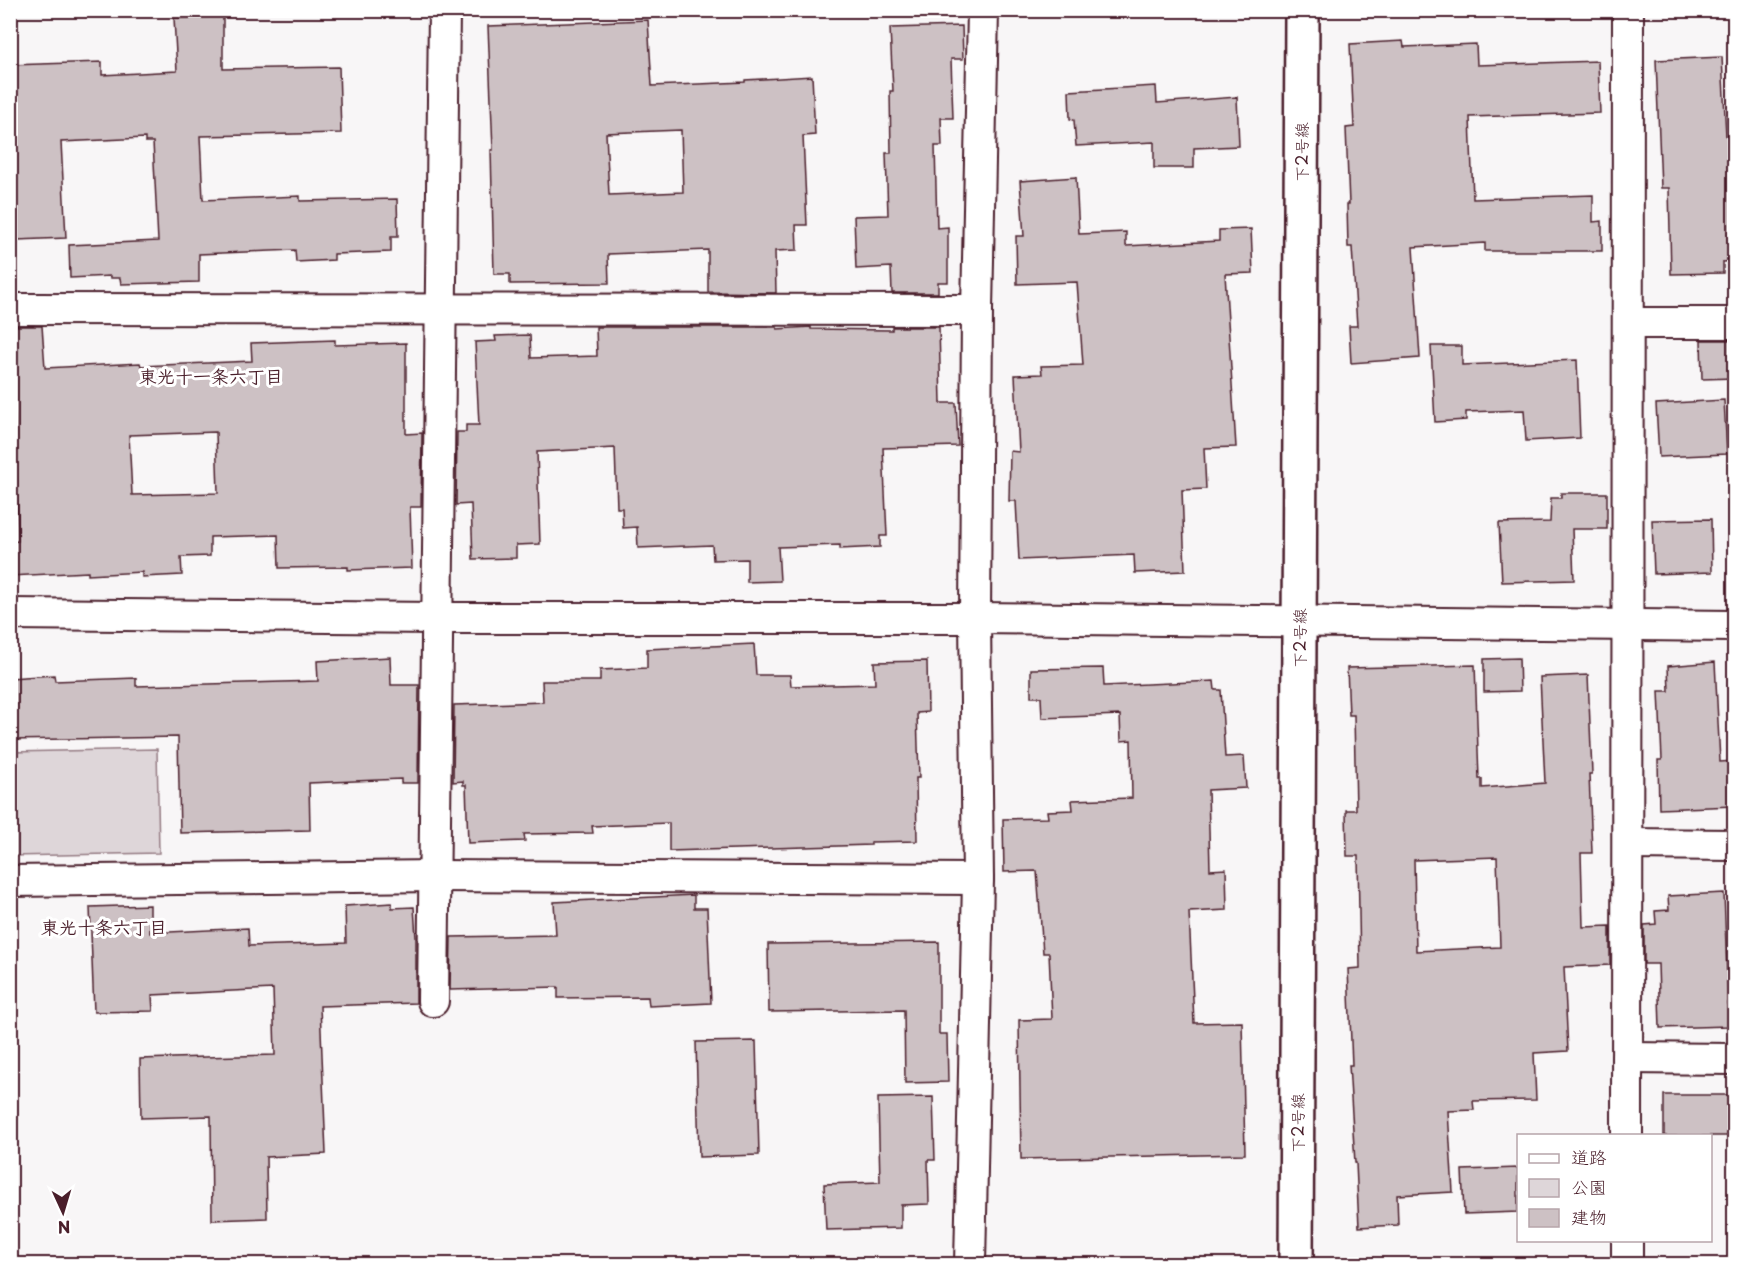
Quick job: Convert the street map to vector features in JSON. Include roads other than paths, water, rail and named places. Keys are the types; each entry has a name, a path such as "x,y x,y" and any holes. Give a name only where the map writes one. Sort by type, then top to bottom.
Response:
{"street":[{"path":"433,1001 444,10"},
{"path":"970,1264 978,879 975,618 977,310 983,10"},
{"name":"下2号線","path":"1296,1264 1302,10"},
{"path":"1627,1134 1628,10"},
{"path":"10,309 977,310"},
{"path":"1628,323 1734,323"},
{"path":"10,614 438,618 975,618 1734,626"},
{"path":"1628,844 1734,845"},
{"path":"10,881 436,876 978,879"},
{"path":"1627,1058 1734,1059"},
{"path":"1627,1242 1627,1264"}],"district":[{"name":"東光十一条六丁目","path":"211,375"},
{"name":"東光十条六丁目","path":"104,926"}]}
